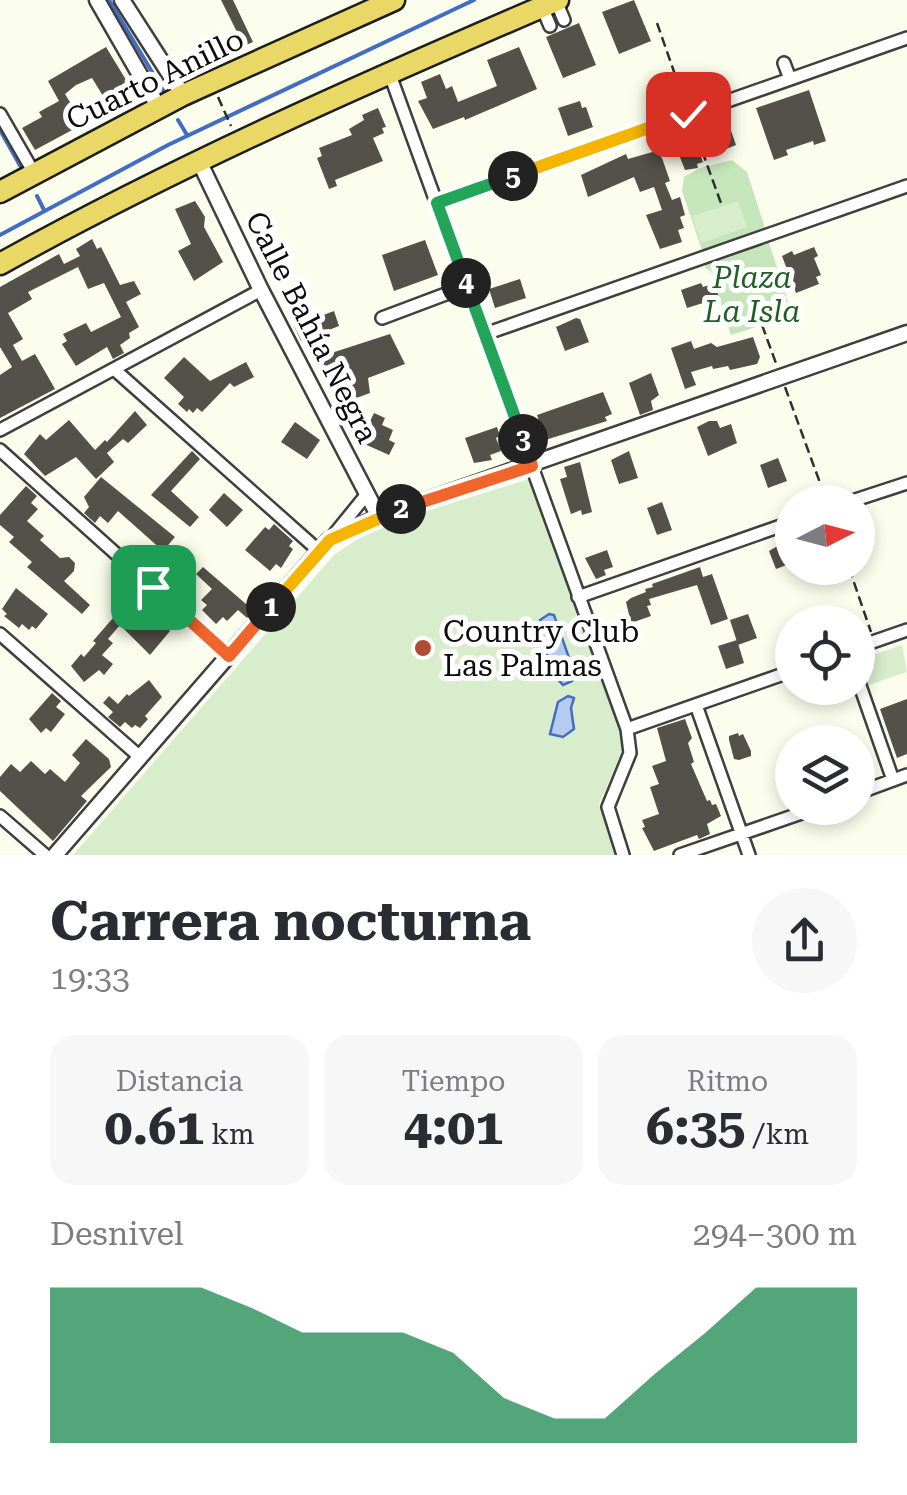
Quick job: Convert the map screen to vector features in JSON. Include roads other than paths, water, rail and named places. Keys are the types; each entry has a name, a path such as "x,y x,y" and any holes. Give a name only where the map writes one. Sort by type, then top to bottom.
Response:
{"highway":[{"name":"Cuarto Anillo","path":"0,192 183,95 394,0"},
{"path":"0,264 198,162 389,72 554,11"}],"street":[{"path":"97,0 159,108"},
{"path":"122,0 183,95"},
{"path":"437,203 907,38"},
{"path":"784,63 790,79"},
{"path":"389,72 628,729 630,753 608,806 623,855"},
{"path":"0,114 34,174"},
{"name":"Calle Bahía Negra","path":"198,162 260,290 379,516"},
{"path":"485,334 907,186"},
{"path":"382,318 467,286"},
{"path":"0,430 260,290"},
{"path":"324,546 379,516 907,333"},
{"path":"115,370 324,546"},
{"path":"0,450 229,656"},
{"path":"875,493 907,483"},
{"path":"56,855 368,494"},
{"path":"578,597 775,528"},
{"path":"0,634 140,758"},
{"path":"875,642 906,635"},
{"path":"628,729 775,676"},
{"path":"696,704 749,855"},
{"path":"867,705 893,780"},
{"path":"875,787 907,776"},
{"path":"0,816 45,855"},
{"path":"680,855 775,822"}],"water":[{"path":"554,615 574,672 572,681 563,685 550,664 542,636 540,620"},
{"path":"568,696 574,698 574,729 563,737 550,734 558,702"}],"waterway":[{"path":"109,0 164,92"},
{"path":"0,235 168,145 474,0"},
{"path":"178,120 187,135"},
{"path":"0,130 22,169"},
{"path":"37,196 44,210"}],"place":[{"name":"Country Club Las Palmas","path":"423,648"}],"park label":[{"name":"Plaza La Isla","path":"752,294"}]}
